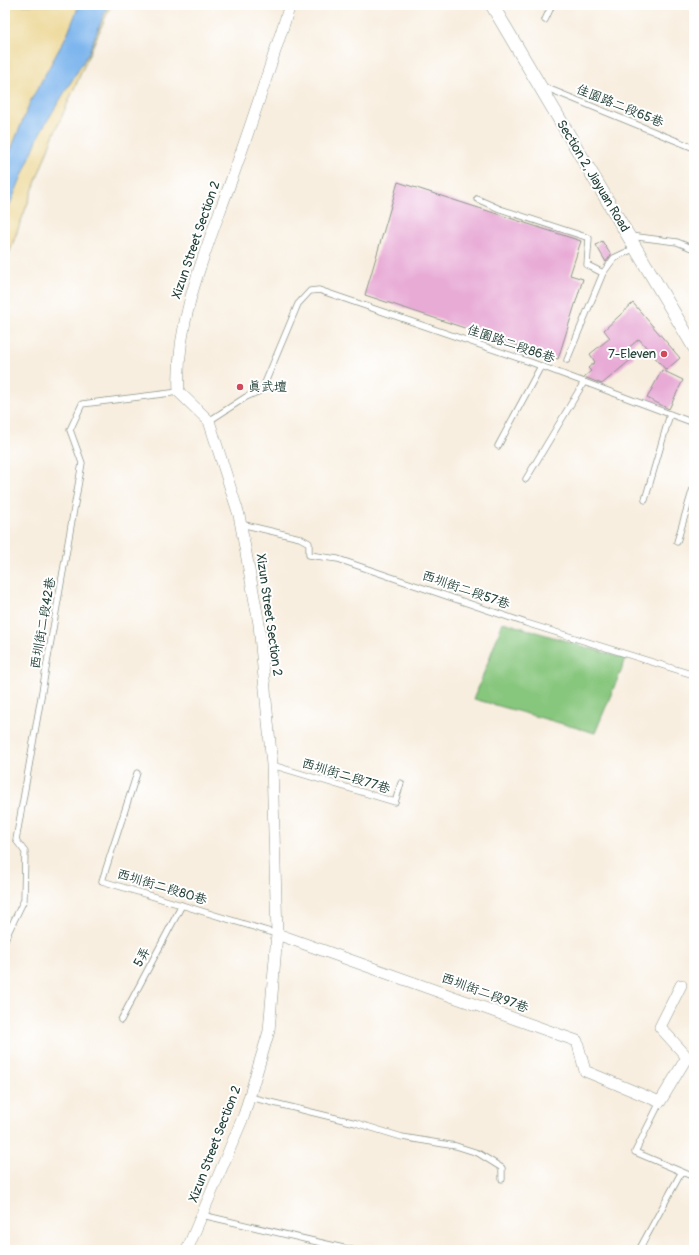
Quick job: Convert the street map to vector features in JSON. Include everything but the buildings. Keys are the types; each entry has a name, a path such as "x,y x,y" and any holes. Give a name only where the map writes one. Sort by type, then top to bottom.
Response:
{"street":[{"name":"Xizun Street Section 2","path":"187,1250 244,1115 269,1031 277,934 272,765 259,624 241,524 209,421 179,392 178,372 187,312 196,277 262,95 290,5"},
{"name":"Section 2, Jiayuan Road","path":"492,5 694,347"},
{"name":"西圳街二段97巷","path":"277,934 577,1040 585,1071 660,1102"},
{"path":"660,1102 690,1058 660,1027 682,985"}],"lane":[{"path":"545,20 552,5"},
{"name":"佳園路二段65巷","path":"538,85 694,148"},
{"path":"477,199 500,209 589,238 587,265 603,273"},
{"path":"567,360 603,273 614,258 632,242 677,242 694,249"},
{"name":"佳園路二段86巷","path":"209,421 246,397 262,390 298,304 310,292 319,290 541,366 694,423"},
{"path":"498,446 541,366"},
{"path":"526,479 584,382"},
{"name":"西圳街二段42巷","path":"5,939 24,900 25,852 16,840 82,463 70,430 82,404 179,392"},
{"path":"645,500 670,414"},
{"path":"677,542 694,485"},
{"name":"西圳街二段57巷","path":"241,524 300,538 309,543 310,555 338,558 526,623 694,675"},
{"name":"西圳街二段77巷","path":"272,765 395,802 401,784"},
{"name":"西圳街二段80巷","path":"137,773 102,881 277,934"},
{"name":"5弄","path":"121,1020 182,905"},
{"path":"249,1097 356,1123 402,1137 456,1146 478,1153 502,1168 502,1179"},
{"path":"660,1102 635,1152 681,1173 694,1177"},
{"path":"639,1250 681,1173"},
{"path":"202,1215 352,1250"}],"green space":[{"path":"503,622 626,659 595,733 474,699"}],"sand":[{"path":"5,5 111,5 51,141 5,264"}],"water":[{"path":"79,5 108,5 88,54 41,131 5,216 5,164 31,100 68,33"}],"place":[{"name":"7-Eleven","path":"664,354"},
{"name":"真武壇","path":"240,387"}]}
